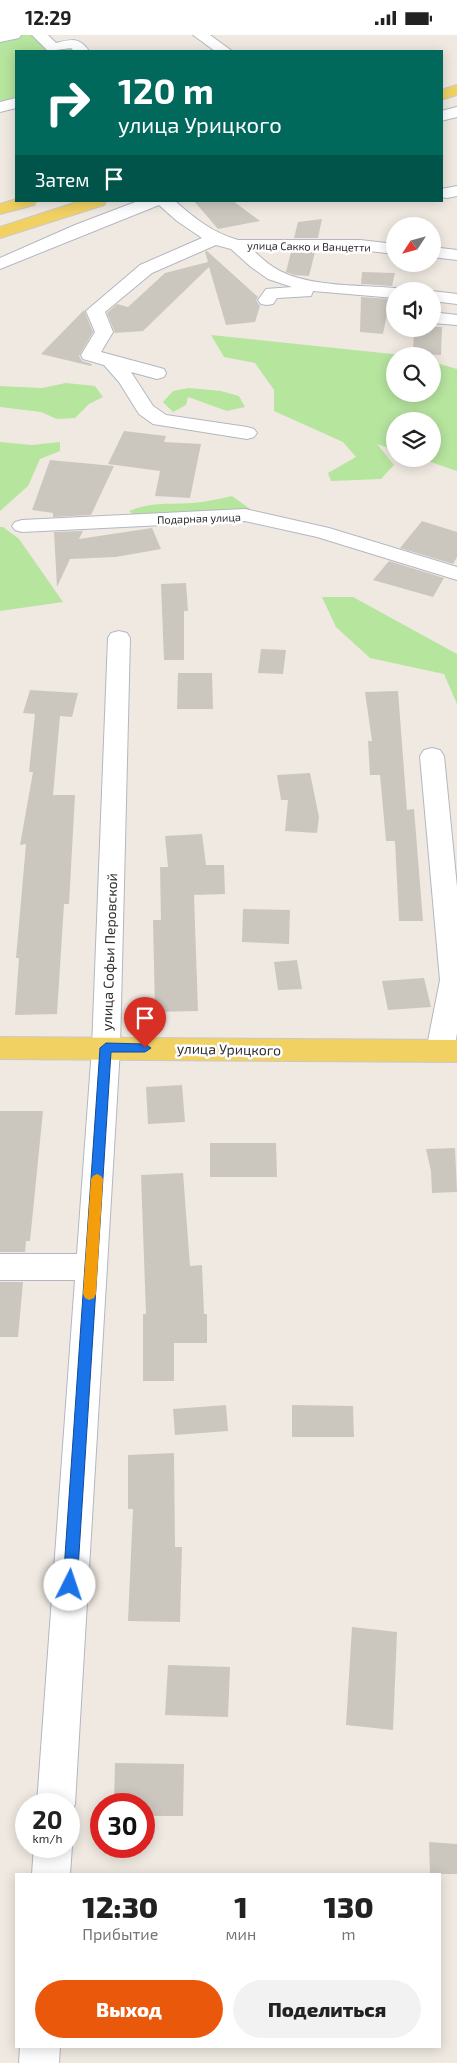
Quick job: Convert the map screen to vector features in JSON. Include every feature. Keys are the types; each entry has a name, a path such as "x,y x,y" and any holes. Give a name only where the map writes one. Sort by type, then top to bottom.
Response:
{"main road":[{"path":"443,94 457,90"},
{"path":"0,209 24,202"},
{"path":"0,233 95,202"},
{"name":"улица Урицкого","path":"0,1048 449,1051"}],"street":[{"path":"0,38 14,35"},
{"path":"39,35 53,48 74,43 81,50"},
{"path":"200,35 223,50"},
{"path":"0,107 15,103"},
{"path":"443,116 457,112"},
{"path":"0,264 81,229 151,202"},
{"path":"166,202 215,239"},
{"path":"157,373 90,355 104,332 95,311 146,269 215,239"},
{"name":"улица Сакко и Ванцетти","path":"215,239 237,245 360,245 386,248"},
{"path":"237,245 258,265 280,278 376,308"},
{"path":"441,253 457,255"},
{"path":"267,300 272,293 316,288 386,292"},
{"path":"441,297 457,299"},
{"path":"441,318 457,319"},
{"path":"111,361 127,379 146,410 160,420 247,433"},
{"name":"Подарная улица","path":"22,526 245,515 322,532 457,574"},
{"name":"улица Софьи Перовской","path":"57,1793 106,1048 119,638"},
{"path":"432,756 453,980 449,1051"},
{"path":"0,1267 91,1267"},
{"path":"52,1873 53,1858"},
{"path":"39,2063 40,2048"}],"green space":[{"path":"14,35 39,35 53,48 74,43 81,50 15,50 15,103 0,106 0,38"},
{"path":"211,335 386,353 386,402 441,402 441,364 457,369 457,471 441,466 441,412 386,412 386,447 377,444 386,455 386,467 392,467 381,479 331,481 328,473 356,457 343,442 274,411 274,390 255,363 224,357"},
{"path":"66,383 95,386 103,397 89,404 75,418 57,419 41,412 0,407 0,386 42,388"},
{"path":"189,388 221,391 239,396 245,407 227,411 188,397 186,405 173,412 163,402 173,391"},
{"path":"0,442 32,445 60,442 60,451 40,459 28,486 0,511"},
{"path":"232,496 250,509 228,514 136,516 129,511 154,505 197,503"},
{"path":"0,527 3,527 19,539 63,602 0,611"},
{"path":"322,597 353,597 457,654 457,704 444,674 370,658 336,627"}],"building":[{"path":"195,202 234,202 260,221 218,229"},
{"path":"322,219 318,238 294,238 298,222"},
{"path":"207,251 258,297 256,300 260,306 255,322 226,325 209,267 143,331 115,333 107,313 117,304 128,307 165,273 208,262 205,252"},
{"path":"291,252 315,252 309,276 286,272"},
{"path":"362,272 395,273 393,282 386,282 386,286 361,284"},
{"path":"361,297 386,299 386,319 383,334 360,332"},
{"path":"84,310 93,332 79,356 82,361 92,364 91,366 41,354"},
{"path":"442,327 441,355 441,347 413,347 414,337 441,337"},
{"path":"124,431 166,436 164,442 201,444 190,498 155,496 160,471 108,464"},
{"path":"50,460 114,466 91,515 53,517 53,513 32,510"},
{"path":"422,521 457,532 457,557 453,564 400,548"},
{"path":"152,528 161,549 116,557 70,559 57,587 54,532 83,531 79,539"},
{"path":"389,561 444,578 433,597 373,580"},
{"path":"186,583 188,611 184,611 184,660 164,660 161,584"},
{"path":"261,649 286,650 283,674 258,673"},
{"path":"178,673 212,673 213,709 177,709"},
{"path":"30,690 78,693 72,717 60,716 53,795 75,795 69,904 64,904 57,1014 15,1015 19,958 16,958 26,844 20,845 33,772 29,772 35,714 23,713"},
{"path":"398,691 407,810 414,809 423,921 399,921 395,841 386,841 380,775 370,775 368,741 372,741 365,692"},
{"path":"310,773 319,817 317,833 285,831 288,800 281,800 277,775"},
{"path":"202,834 206,865 224,865 225,894 194,895 198,1011 155,1012 153,920 161,920 160,867 168,867 165,836"},
{"path":"243,909 290,910 289,944 242,942"},
{"path":"297,960 302,989 278,990 274,962"},
{"path":"424,978 431,1007 388,1010 382,981"},
{"path":"182,1085 185,1122 148,1124 146,1087"},
{"path":"0,1111 43,1111 30,1241 26,1241 25,1252 0,1252"},
{"path":"210,1143 276,1143 277,1177 210,1177"},
{"path":"455,1148 457,1192 432,1193 431,1171 426,1149"},
{"path":"183,1173 190,1266 202,1265 204,1314 207,1314 207,1343 174,1343 174,1381 143,1381 143,1314 146,1314 141,1175"},
{"path":"0,1282 23,1282 18,1337 0,1337"},
{"path":"226,1405 228,1431 175,1435 173,1409"},
{"path":"292,1405 353,1406 354,1437 292,1437"},
{"path":"174,1453 175,1547 182,1547 180,1622 128,1621 133,1509 128,1509 128,1455"},
{"path":"352,1627 397,1632 393,1730 346,1725"},
{"path":"168,1665 230,1667 228,1717 165,1715"},
{"path":"115,1763 184,1764 183,1816 155,1816 155,1793 114,1793"},
{"path":"429,1842 457,1844 457,1874 430,1873"}],"slow traffic":[{"path":"89,1294 97,1179"}],"route":[{"path":"70,1585 106,1048 145,1048"}]}
